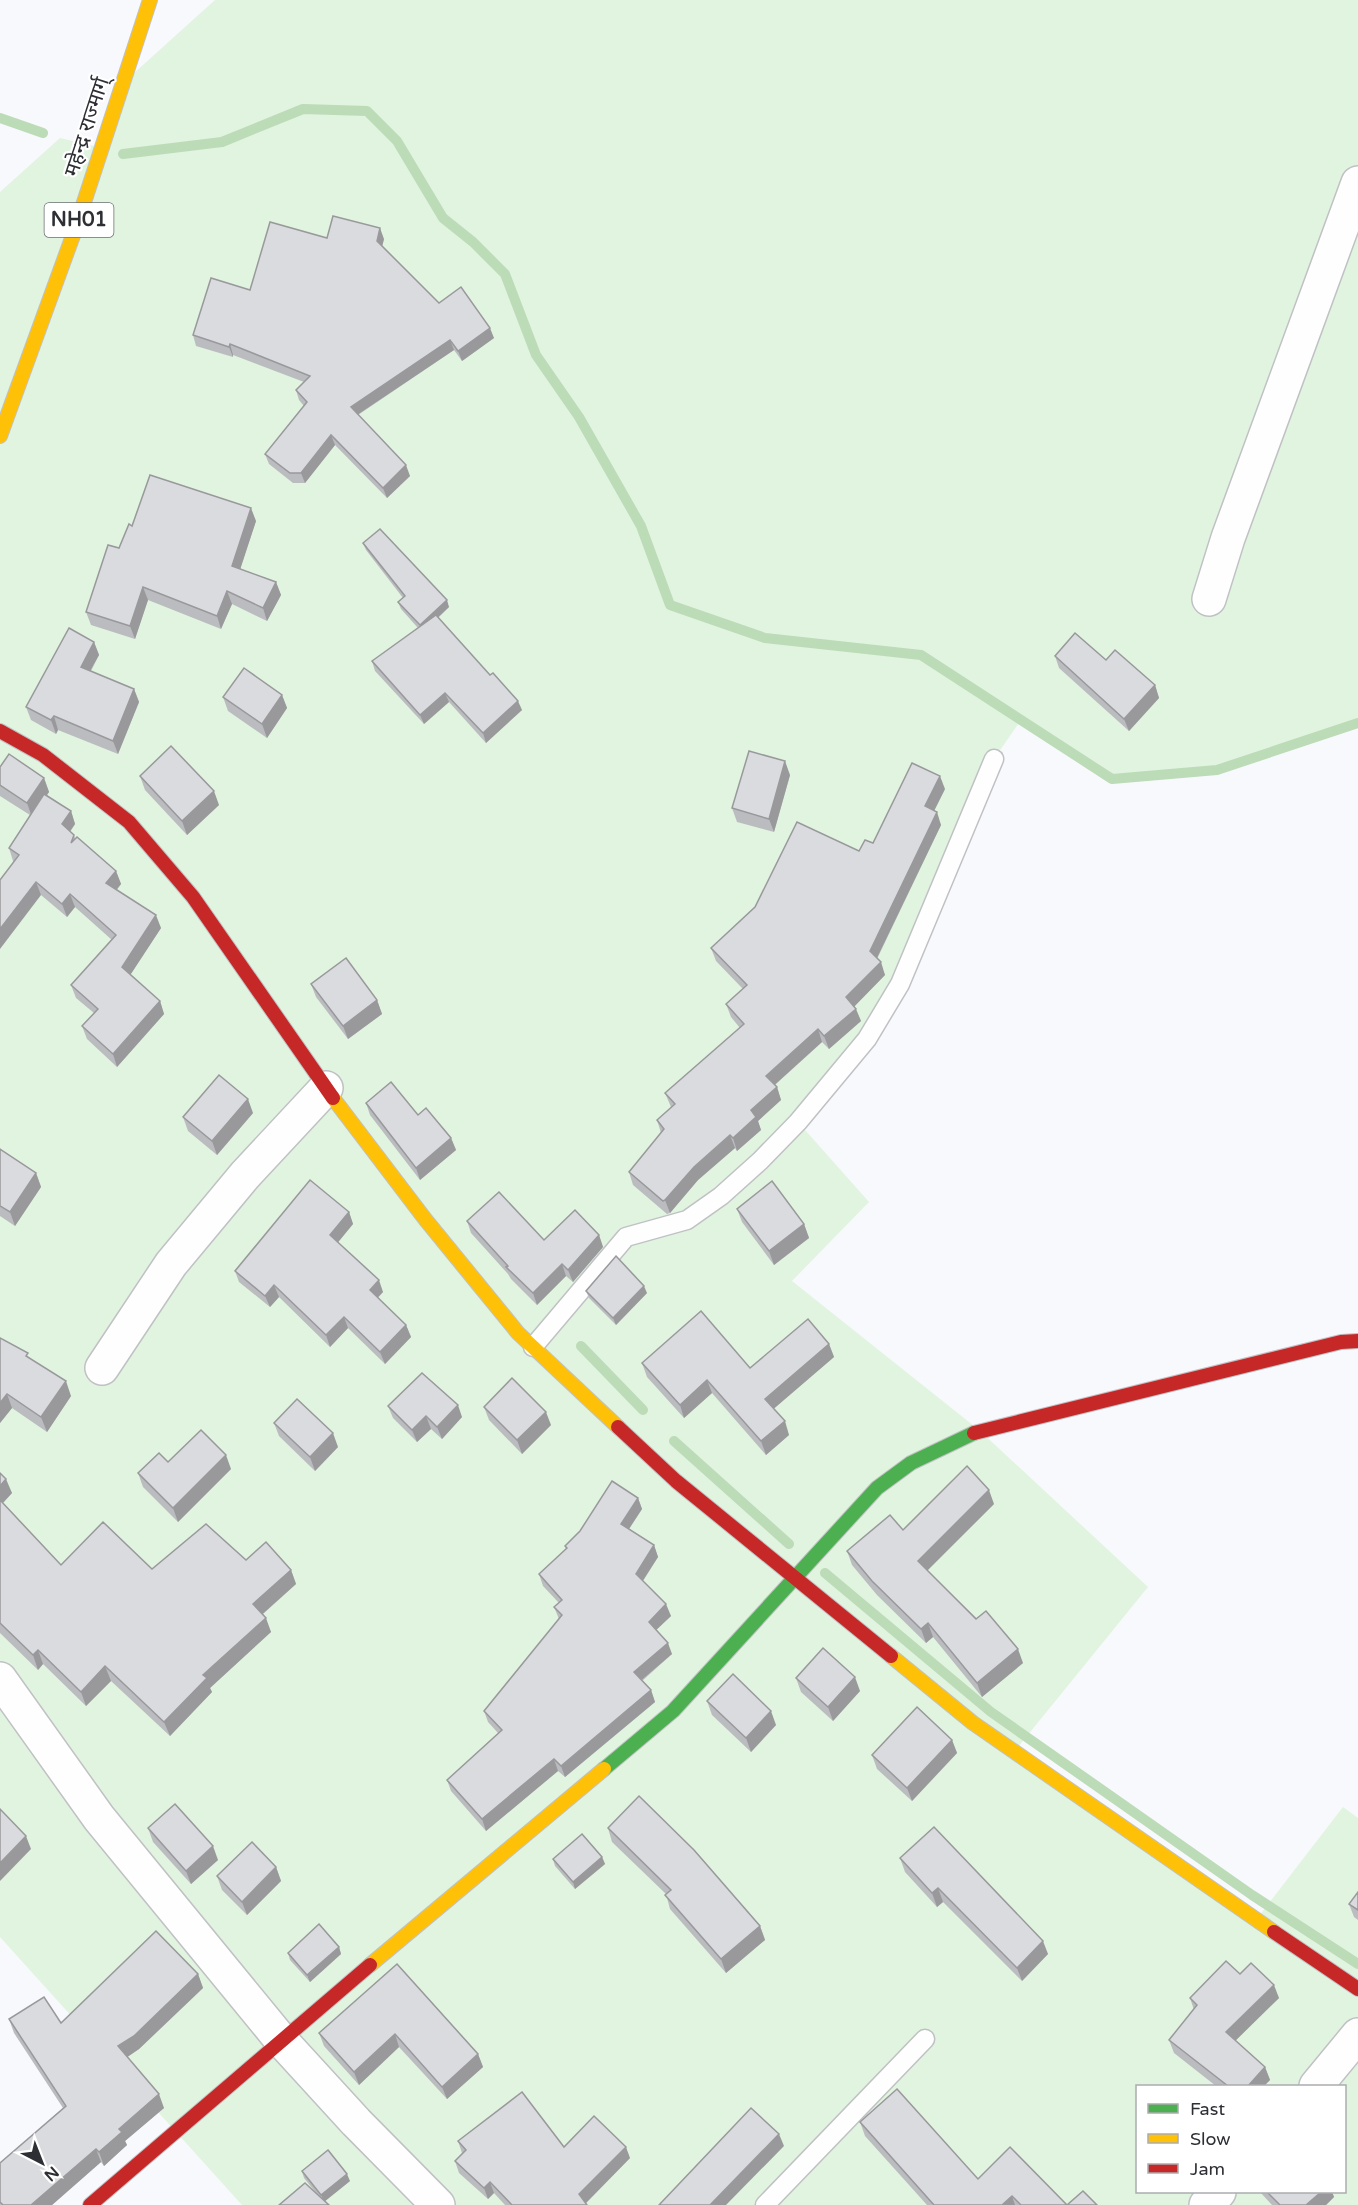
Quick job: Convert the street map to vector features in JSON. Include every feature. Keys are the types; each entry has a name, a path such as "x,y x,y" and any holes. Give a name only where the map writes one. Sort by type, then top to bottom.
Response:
{"main road":[{"name":"महेन्द्र राज्मार्ग्","path":"0,436 75,230 150,0"},
{"path":"0,731 43,755 129,822 193,897 326,1088 425,1219 518,1333 676,1481 973,1723 1358,1989"},
{"path":"90,2205 281,2040 673,1712 877,1488 911,1463 979,1430 1341,1342 1358,1341"}],"street":[{"path":"1209,599 1228,538 1358,183"},
{"path":"102,1368 171,1264 245,1175 326,1088"},
{"path":"0,1679 99,1818 281,2040 356,2122 438,2205"},
{"path":"1317,2085 1358,2035"},
{"path":"1206,2205 1218,2193"}],"lane":[{"path":"533,1347 626,1237 687,1220 720,1196 760,1161 798,1122 867,1039 900,984 994,759"},
{"path":"765,2205 925,2039"}],"green space":[{"path":"215,0 1358,0 1358,723 1217,770 1112,779 1021,720 994,759 900,984 798,1122 869,1202 792,1281 979,1430 1148,1587 1014,1752 1256,1920 1343,1807 1358,1818 1358,2205 242,2205 0,1937 0,192 60,138 102,148 123,83"}],"building":[{"path":"333,216 380,228 377,241 439,303 461,287 490,328 458,351 450,340 351,407 406,465 383,488 331,435 301,473 290,473 265,454 307,402 296,390 310,376 230,344 229,347 193,335 211,278 250,290 270,222 327,238"},
{"path":"150,475 251,508 232,566 276,582 263,608 227,591 217,616 143,587 130,626 86,612 108,545 119,548 129,524 132,526"},
{"path":"380,529 447,600 420,625 398,602 405,596 363,543"},
{"path":"436,615 490,675 493,673 518,701 483,733 445,693 420,715 372,661"},
{"path":"69,628 94,642 81,667 134,689 113,741 54,716 51,720 26,707"},
{"path":"1075,633 1106,660 1115,650 1155,685 1124,719 1055,656"},
{"path":"244,668 282,695 262,724 223,697"},
{"path":"171,746 214,791 182,821 140,776"},
{"path":"749,751 785,761 769,819 732,808"},
{"path":"9,754 44,778 27,803 0,785 0,767"},
{"path":"912,763 940,776 925,806 937,812 870,951 881,962 846,997 856,1009 824,1036 818,1029 766,1076 777,1087 751,1110 756,1117 733,1138 730,1135 694,1167 663,1201 629,1172 664,1129 657,1120 675,1104 665,1093 744,1024 726,1004 747,985 711,948 755,907 797,822 859,851 865,840 873,843"},
{"path":"44,794 71,811 62,824 74,835 71,843 77,837 116,871 106,883 156,915 122,967 160,1001 113,1054 82,1026 98,1009 71,985 116,935 70,894 62,904 36,882 0,929 0,880 19,855 9,848"},
{"path":"346,958 377,1000 343,1026 311,984"},
{"path":"219,1075 248,1099 212,1141 183,1117"},
{"path":"391,1082 418,1115 426,1108 451,1138 416,1168 366,1103"},
{"path":"0,1149 36,1173 10,1212 0,1206"},
{"path":"310,1180 349,1212 330,1235 379,1280 370,1290 406,1325 380,1352 344,1317 326,1335 274,1285 265,1296 235,1271"},
{"path":"772,1181 804,1224 769,1251 737,1209"},
{"path":"499,1192 544,1240 575,1210 599,1235 568,1270 562,1264 533,1293 506,1267 508,1266 467,1221"},
{"path":"616,1256 644,1286 613,1318 586,1291"},
{"path":"701,1311 750,1368 808,1319 829,1344 765,1399 785,1421 761,1441 707,1380 680,1405 642,1363"},
{"path":"0,1338 28,1353 26,1356 66,1381 41,1417 7,1394 0,1403"},
{"path":"422,1373 458,1405 437,1427 426,1416 412,1430 388,1406"},
{"path":"512,1378 546,1412 517,1440 484,1407"},
{"path":"297,1399 333,1433 310,1457 274,1423"},
{"path":"201,1430 226,1455 173,1508 138,1473 159,1453 168,1462"},
{"path":"967,1466 989,1490 918,1561 976,1619 986,1611 1018,1649 977,1683 928,1623 921,1629 872,1581 847,1551 890,1515 903,1530"},
{"path":"0,1473 6,1479 0,1486"},
{"path":"612,1481 638,1498 621,1524 654,1545 636,1574 666,1604 649,1622 668,1643 634,1672 651,1690 561,1766 554,1759 482,1819 447,1780 502,1730 484,1711 562,1615 554,1607 562,1600 539,1574 567,1548 565,1546 580,1531"},
{"path":"0,1500 61,1565 103,1522 152,1569 206,1524 246,1560 266,1542 291,1570 253,1604 266,1618 203,1675 207,1678 164,1722 105,1666 81,1692 38,1650 33,1655 0,1623"},
{"path":"823,1648 855,1677 828,1707 796,1678"},
{"path":"733,1674 771,1711 746,1738 707,1701"},
{"path":"917,1707 952,1740 907,1788 872,1755"},
{"path":"639,1796 694,1850 760,1926 721,1959 665,1895 671,1890 608,1828"},
{"path":"175,1804 213,1846 186,1871 148,1828"},
{"path":"0,1809 26,1836 0,1863"},
{"path":"934,1827 1043,1941 1017,1968 938,1888 932,1893 900,1858"},
{"path":"582,1834 602,1857 573,1882 553,1859"},
{"path":"252,1842 276,1867 242,1902 217,1876"},
{"path":"1358,1892 1358,1910 1349,1904"},
{"path":"319,1924 339,1947 307,1975 288,1953"},
{"path":"156,1931 198,1974 134,2036 118,2046 159,2094 119,2129 122,2132 99,2152 96,2149 31,2205 3,2205 0,2202 0,2163 66,2106 9,2019 44,1997 61,2023"},
{"path":"1226,1961 1240,1974 1251,1963 1274,1985 1226,2032 1265,2067 1249,2085 1227,2085 1169,2040 1197,2005 1190,1998"},
{"path":"397,1964 478,2054 442,2087 395,2034 354,2072 319,2033"},
{"path":"897,2089 978,2179 1010,2147 1067,2205 1021,2205 1012,2196 1002,2205 934,2205 860,2122"},
{"path":"522,2092 564,2147 594,2116 626,2147 579,2194 587,2205 512,2205 490,2182 484,2188 455,2161 466,2150 458,2141"},
{"path":"751,2108 779,2134 710,2205 659,2205"},
{"path":"328,2150 347,2174 321,2195 302,2171"},
{"path":"305,2183 329,2205 279,2205"},
{"path":"1083,2191 1097,2205 1067,2205"},
{"path":"1268,2193 1320,2193 1306,2205 1280,2205"}],"waterway":[{"path":"123,154 222,142 303,109 367,111 397,141 443,218 473,242 505,274 536,355 579,417 641,526 670,605 765,638 921,655 1112,779 1217,770 1358,723"},
{"path":"0,118 43,133"},
{"path":"581,1346 643,1410"},
{"path":"674,1441 789,1544"},
{"path":"825,1573 991,1712 1252,1895 1358,1964"}],"traffic: fast":[{"path":"604,1769 673,1711 877,1488 911,1463 974,1433"}],"traffic: slow":[{"path":"0,436 75,230 150,0"},
{"path":"333,1098 425,1219 518,1333 618,1427"},
{"path":"891,1656 973,1723 1274,1932"},
{"path":"370,1965 604,1769"}],"traffic: jam":[{"path":"0,731 43,755 129,822 193,897 333,1098"},
{"path":"974,1433 1341,1342 1358,1341"},
{"path":"618,1427 676,1481 891,1656"},
{"path":"1274,1932 1358,1989"},
{"path":"90,2205 370,1965"}]}
